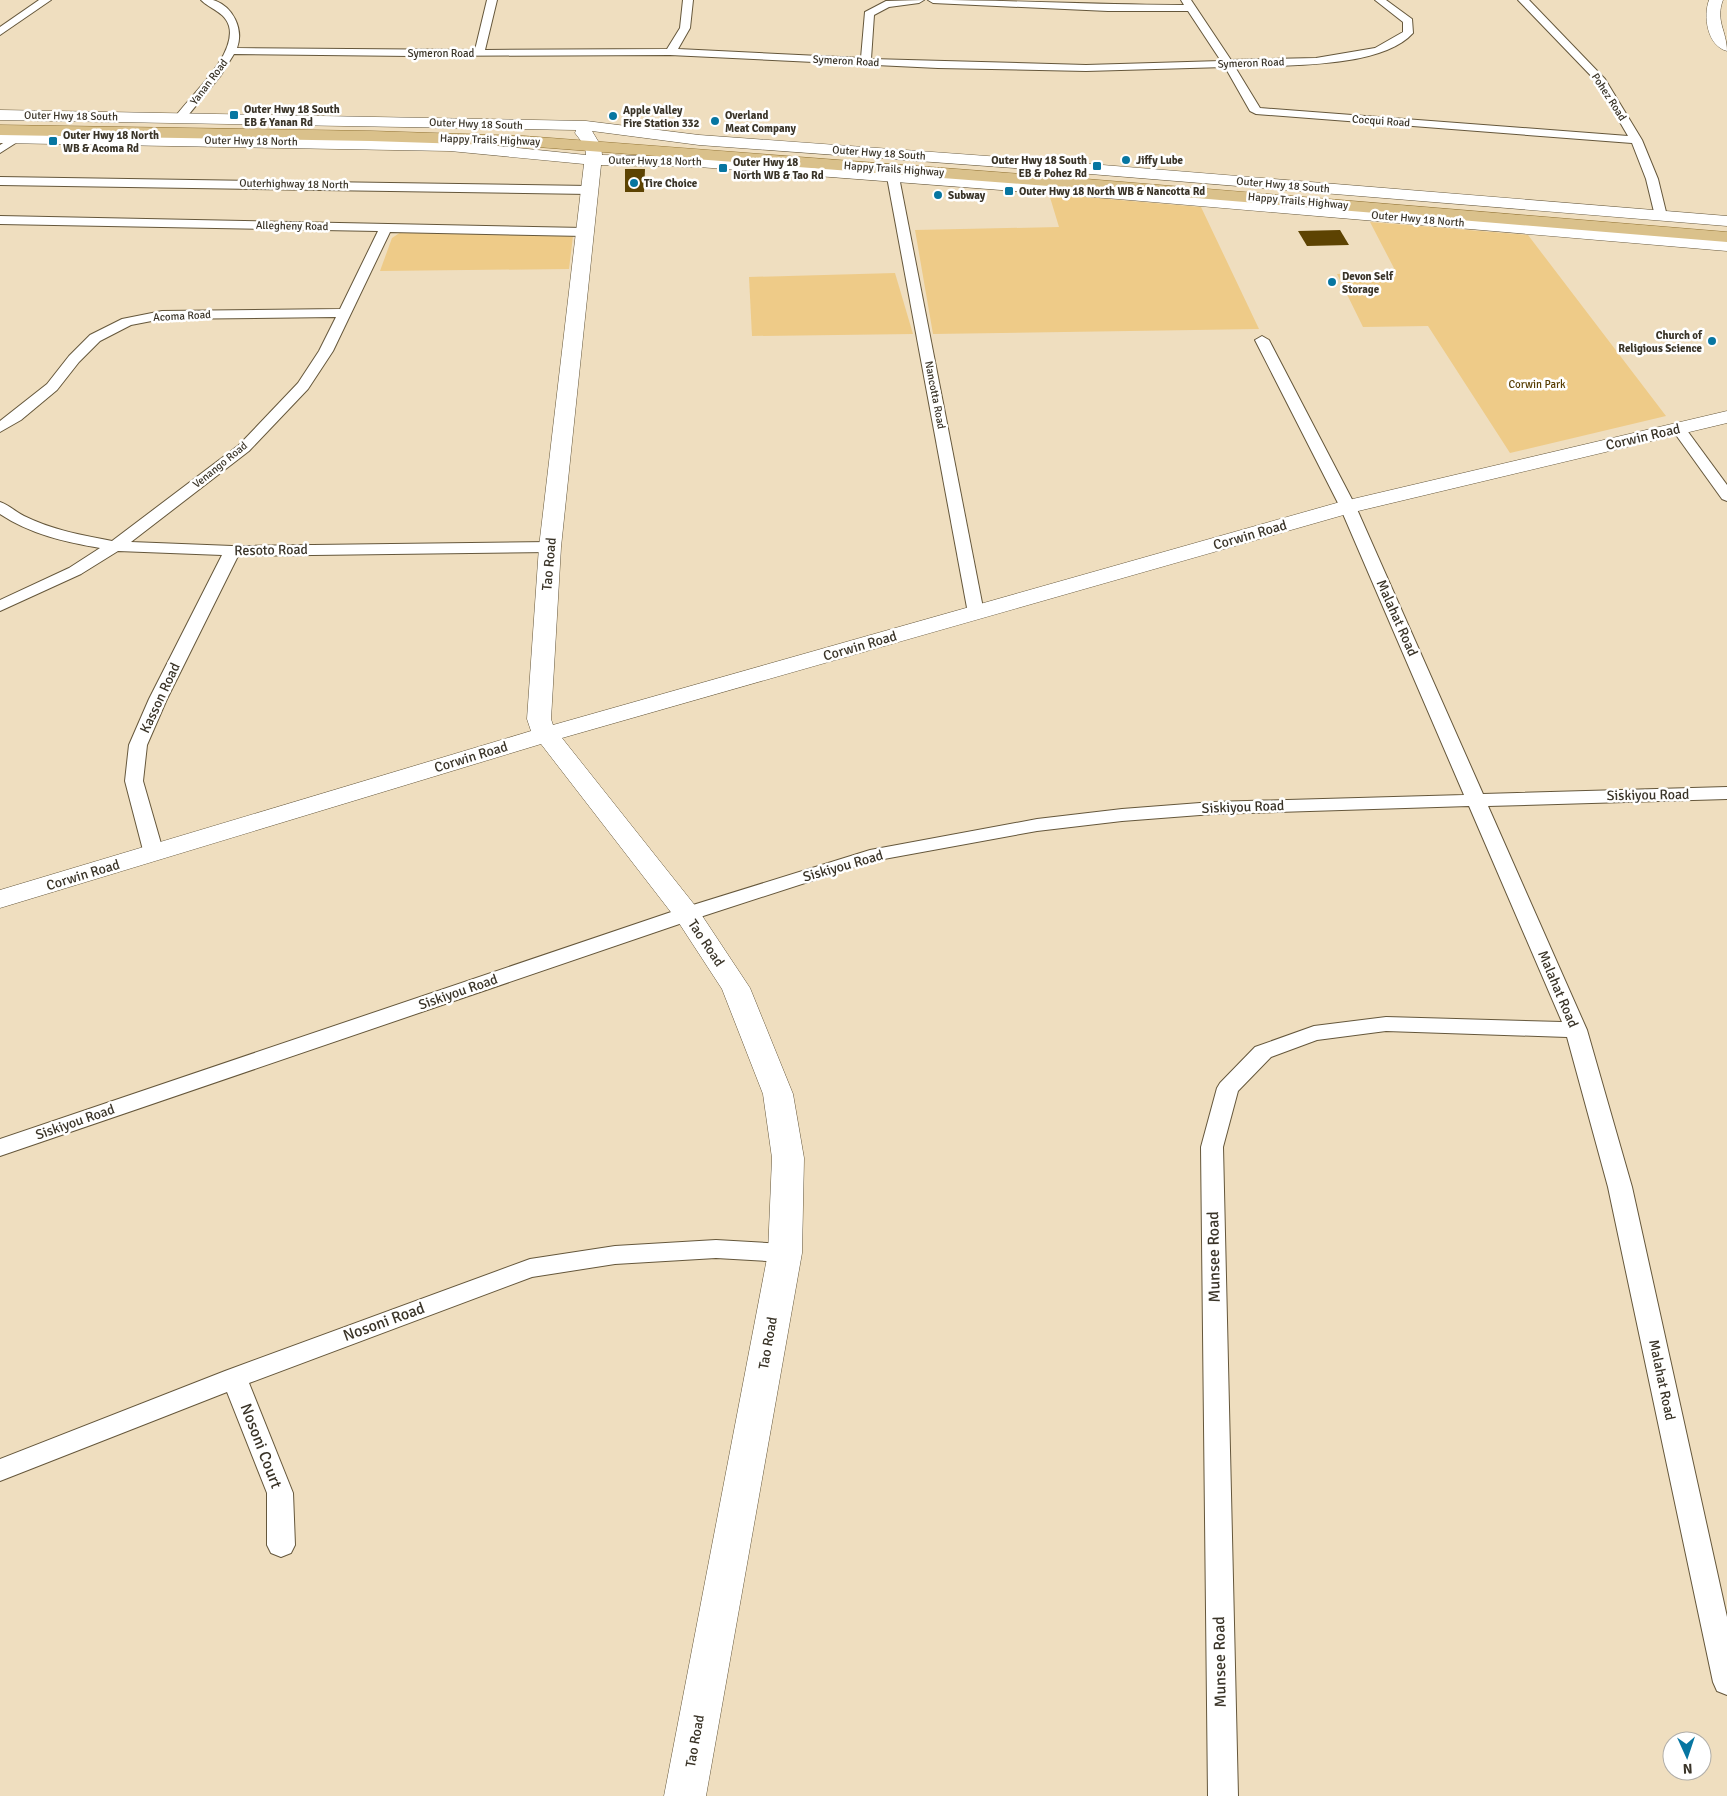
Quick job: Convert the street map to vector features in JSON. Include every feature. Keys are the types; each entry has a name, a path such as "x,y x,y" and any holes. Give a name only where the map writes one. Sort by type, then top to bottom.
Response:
{"main road":[{"name":"Happy Trails Highway","path":"0,123 375,129 590,142 1727,229"},
{"name":"Happy Trails Highway","path":"0,130 590,142 1727,237"}],"street":[{"path":"0,32 46,0"},
{"name":"Yanan Road","path":"181,117 218,72 232,51 237,31 232,18 220,7 206,0"},
{"path":"479,53 492,0"},
{"path":"670,52 681,39 687,25 688,0"},
{"path":"866,62 869,14 886,4 919,0"},
{"path":"933,0 1108,8 1189,4"},
{"name":"Symeron Road","path":"232,51 670,52 938,66 1086,68 1229,65 1316,61 1378,51 1408,33 1408,21 1380,0"},
{"name":"Pohez Road","path":"1523,0 1600,79 1636,140 1652,179 1661,216"},
{"path":"1716,0 1712,19 1715,31 1727,47"},
{"name":"Cocqui Road","path":"1189,4 1229,65 1256,111 1636,140"},
{"name":"Outer Hwy 18 South","path":"0,116 181,117 590,142 681,138 1041,165 1727,221"},
{"name":"Outer Hwy 18 North","path":"0,138 450,146 590,142 699,162 1137,196 1727,246"},
{"path":"0,150 18,138"},
{"name":"Tao Road","path":"590,142 589,190 550,547 538,712 541,727 687,914 736,988 778,1094 788,1158 785,1253 685,1796"},
{"name":"Nancotta Road","path":"893,177 976,613"},
{"name":"Outerhighway 18 North","path":"0,181 589,190"},
{"name":"Allegheny Road","path":"0,220 584,232"},
{"name":"Venango Road","path":"0,606 75,571 115,546 244,448 303,386 326,351 386,228"},
{"name":"Acoma Road","path":"0,428 52,387 74,358 95,338 127,322 162,315 344,313"},
{"name":"Malahat Road","path":"1262,340 1348,507 1477,799 1576,1030 1620,1187 1727,1682"},
{"name":"Corwin Road","path":"0,899 548,734 1348,507 1727,417"},
{"path":"1678,428 1727,496"},
{"name":"Resoto Road","path":"0,507 18,518 64,537 115,546 232,551 550,547"},
{"name":"Kasson Road","path":"154,854 134,782 138,745 158,699 232,551"},
{"name":"Siskiyou Road","path":"0,1148 687,914 870,856 1037,825 1122,815 1213,808 1727,793"},
{"name":"Munsee Road","path":"1223,1796 1212,1146 1228,1088 1263,1052 1314,1033 1386,1024 1576,1030"},
{"name":"Nosoni Road","path":"0,1470 234,1378 530,1268 615,1255 716,1249 785,1253"},
{"name":"Nosoni Court","path":"234,1378 280,1494 281,1545"}],"green space":[{"path":"1049,194 1201,207 1259,329 933,334 915,230 1059,227"},
{"name":"Corwin Park","path":"1370,222 1528,235 1666,416 1510,453 1428,326 1363,327 1337,274 1396,272"},
{"path":"401,232 573,236 569,269 380,271 392,238"},
{"path":"895,273 913,334 752,336 749,277"}],"building":[{"name":"Tire Choice","path":"625,169 645,169 644,192 625,192"},
{"path":"1340,230 1349,245 1307,246 1298,231"}],"place":[{"name":"Outer Hwy 18 South EB & Yanan Rd","path":"234,115"},
{"name":"Apple Valley Fire Station 332","path":"613,116"},
{"name":"Overland Meat Company","path":"715,121"},
{"name":"Outer Hwy 18 North WB & Acoma Rd","path":"53,141"},
{"name":"Jiffy Lube","path":"1126,160"},
{"name":"Outer Hwy 18 South EB & Pohez Rd","path":"1097,166"},
{"name":"Outer Hwy 18 North WB & Tao Rd","path":"723,168"},
{"name":"Tire Choice","path":"634,183"},
{"name":"Outer Hwy 18 North WB & Nancotta Rd","path":"1009,191"},
{"name":"Subway","path":"938,195"},
{"name":"Devon Self Storage","path":"1332,282"},
{"name":"Church of Religious Science","path":"1712,341"}]}
